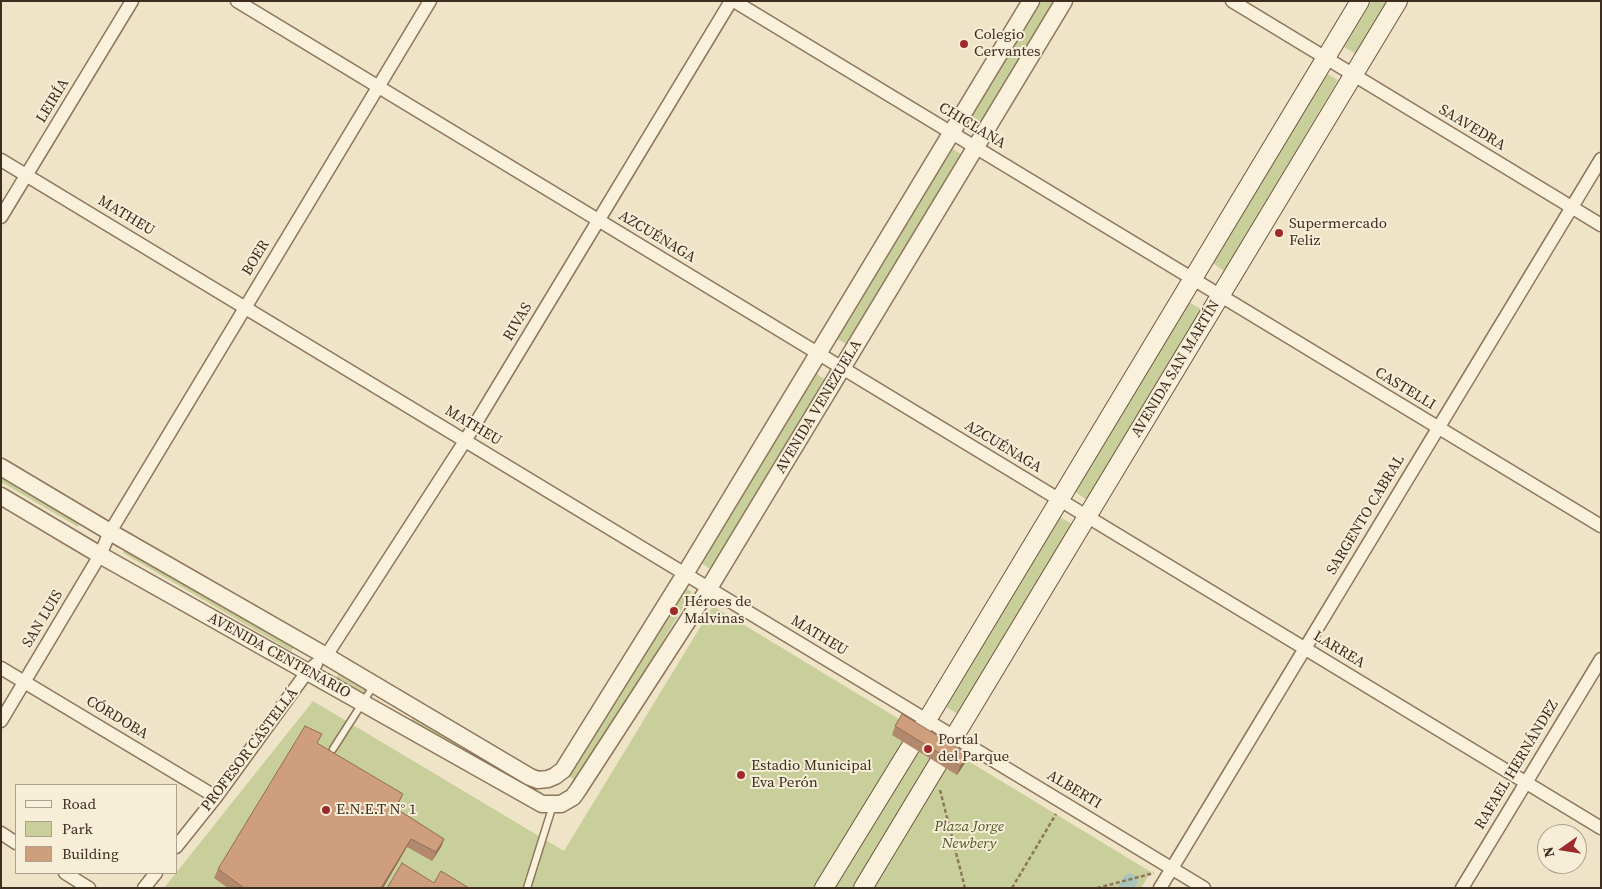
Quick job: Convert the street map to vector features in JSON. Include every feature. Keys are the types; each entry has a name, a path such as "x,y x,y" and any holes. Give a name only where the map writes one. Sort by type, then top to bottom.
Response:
{"main road":[{"path":"824,888 1360,1"},
{"name":"AVENIDA SAN MARTÍN","path":"863,888 1398,1"}],"street":[{"name":"LEIRÍA","path":"1,217 132,1"},
{"name":"AZCUÉNAGA","path":"237,1 1060,500"},
{"name":"BOER","path":"110,532 430,1"},
{"name":"CHICLANA","path":"732,1 1193,279"},
{"name":"RIVAS","path":"317,664 465,441 732,1"},
{"name":"AVENIDA VENEZUELA","path":"548,779 556,776 563,770 685,574 1031,1"},
{"name":"AVENIDA VENEZUELA","path":"557,804 572,797 578,790 709,588 1064,1"},
{"name":"SAAVEDRA","path":"1232,1 1601,225"},
{"name":"SARGENTO CABRAL","path":"1160,888 1601,159"},
{"name":"MATHEU","path":"1,160 927,720"},
{"name":"CASTELLI","path":"1193,279 1601,526"},
{"name":"AVENIDA CENTENARIO","path":"1,467 110,532 317,664 363,703 542,804 557,804"},
{"name":"AVENIDA CENTENARIO","path":"1,496 100,555 317,664 374,684 530,777 538,780 548,779"},
{"name":"LARREA","path":"1060,500 1601,828"},
{"name":"SAN LUIS","path":"1,721 100,555 110,532"},
{"name":"RAFAEL HERNÁNDEZ","path":"1462,888 1601,659"},
{"name":"PROFESOR CASTELLÁ","path":"178,844 317,664"},
{"name":"CÓRDOBA","path":"1,668 216,797"},
{"name":"ALBERTI","path":"927,720 1204,888"},
{"path":"548,779 557,804"},
{"path":"1,833 15,842"},
{"path":"67,874 90,888"},
{"path":"144,888 155,874"}],"lane":[{"path":"333,749 374,684"},
{"path":"527,888 557,804"}],"path":[{"path":"935,769 965,888"},
{"path":"1012,888 1063,802"},
{"path":"1097,888 1172,868"}],"green space":[{"path":"1040,1 1056,1 980,128 968,121"},
{"path":"1372,1 1388,1 1356,54 1344,47"},
{"path":"1326,73 1338,80 1224,271 1213,263"},
{"path":"950,147 962,155 848,345 836,338"},
{"path":"1189,302 1201,309 1087,500 1075,492"},
{"path":"814,372 826,380 712,570 701,563"},
{"path":"1,476 80,523 78,527 1,482"},
{"path":"1060,517 1072,524 958,714 946,707"},
{"path":"125,549 294,647 291,651 123,553"},
{"path":"681,585 692,592 579,783 567,775"},
{"name":"Plaza Jorge Newbery","path":"713,606 1151,872 1141,888 164,888 175,874 178,874 178,870 313,701 564,851"},
{"path":"338,674 368,689 365,693 336,678"},
{"path":"413,717 543,793 541,797 411,721"}],"building":[{"path":"902,714 968,754 960,766 895,726"},
{"name":"E.N.E.T N° 1","path":"305,726 322,734 317,743 403,794 395,808 444,839 436,852 411,839 381,888 244,888 218,869"},
{"path":"402,863 434,883 441,871 469,888 387,888"}],"waterway":[{"path":"1126,888 1130,881"}],"place":[{"name":"Colegio Cervantes","path":"964,44"},
{"name":"Supermercado Feliz","path":"1279,233"},
{"name":"Héroes de Malvinas","path":"674,611"},
{"name":"Portal del Parque","path":"928,749"},
{"name":"Estadio Municipal Eva Perón","path":"741,775"},
{"name":"E.N.E.T N° 1","path":"326,810"}]}
